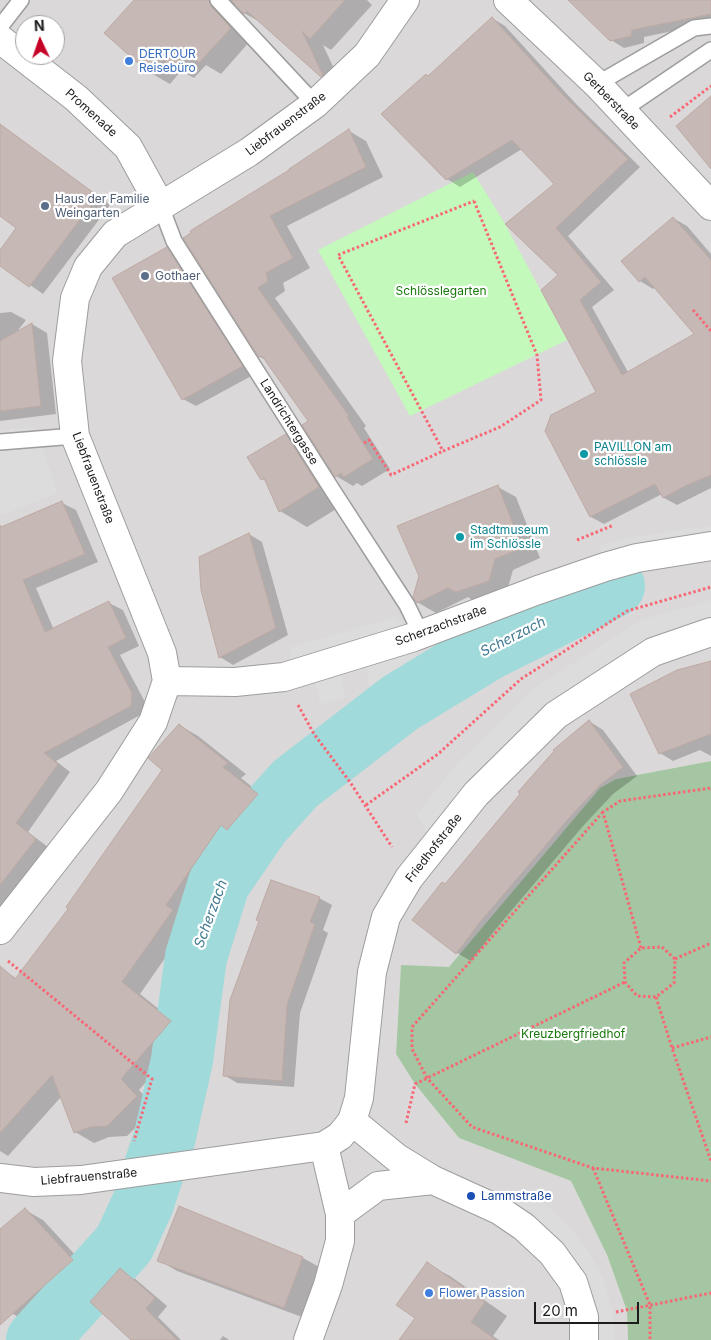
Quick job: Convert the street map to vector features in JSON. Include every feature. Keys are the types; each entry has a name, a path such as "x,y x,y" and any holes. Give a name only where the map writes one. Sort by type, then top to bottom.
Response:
{"street":[{"name":"Liebfrauenstraße","path":"0,930 109,791 179,681 162,653 75,436 67,361 75,298 88,266 115,234 249,152 316,104 367,56 405,0"},
{"name":"Gerberstraße","path":"508,0 596,84 705,199"},
{"name":"Promenade","path":"0,39 76,98 128,148 161,207"},
{"name":"Scherzachstraße","path":"179,681 235,682 284,677 421,634 605,567 637,558 711,546"},
{"name":"Friedhofstraße","path":"178,1167 324,1146 340,1136 352,1121 359,1098 372,972 386,917 409,878 476,794 556,715 654,652 711,632"},
{"path":"352,1121 397,1158 433,1180 499,1210 524,1228 552,1254 573,1282 584,1317 584,1340"},
{"path":"308,1340 328,1285 340,1241 340,1214 324,1146"},
{"name":"Liebfrauenstraße","path":"0,1178 34,1182 81,1180 178,1167"},
{"path":"340,1214 378,1186 433,1180"}],"lane":[{"path":"0,28 21,0"},
{"path":"218,0 316,104"},
{"path":"596,84 694,28 711,26"},
{"path":"621,110 711,50"},
{"name":"Landrichtergasse","path":"161,207 174,241 407,605 421,634"},
{"path":"0,442 75,436"}],"path":[{"path":"645,136 711,86"},
{"path":"364,443 369,440 391,475 500,427 541,400 537,355 474,201 338,255 443,451"},
{"path":"693,310 711,331"},
{"path":"569,543 614,525"},
{"path":"366,805 438,754 521,679 626,612 711,587"},
{"path":"314,734 366,805 409,878"},
{"path":"711,788 620,801 603,812 412,1027 412,1049 427,1078 472,1127 593,1168 711,1181"},
{"path":"603,812 641,948"},
{"path":"676,959 711,943"},
{"path":"662,947 676,959 674,983 656,997 637,996 625,982 624,963 641,948 662,947"},
{"path":"8,961 152,1079 128,1174"},
{"path":"397,1158 415,1084 625,982"},
{"path":"656,997 711,1161"},
{"path":"672,1048 711,1037"},
{"path":"593,1168 650,1305 650,1340"},
{"path":"627,1311 711,1293"}],"shaded area":[{"path":"0,0 711,0 711,761 616,779 600,788 449,968 401,966 396,1054 415,1084 459,1138 571,1181 607,1255 627,1311 628,1340 0,1340"},
{"path":"35,427 58,493 0,516 0,430"},
{"path":"711,526 711,546 605,567 600,545 638,536"},
{"path":"711,600 711,632 556,715 434,847 417,814 458,762 534,688 641,620"},
{"path":"396,617 414,637 418,676 369,690 367,668 342,676 344,698 320,704 313,668 284,677 292,647"},
{"path":"527,1191 540,1199 569,1226 587,1249 602,1276 613,1311 614,1340 584,1340 573,1282 499,1210"}],"green space":[{"name":"Schlösslegarten","path":"473,172 505,224 567,340 410,416 318,250"},
{"name":"Kreuzbergfriedhof","path":"711,761 711,1340 628,1340 627,1311 607,1255 571,1181 459,1138 415,1084 396,1054 401,965 449,967 600,788 616,779"}],"building":[{"path":"134,0 209,0 211,6 231,28 199,63 187,51 172,67 162,58 149,73 104,33"},
{"path":"231,0 345,0 310,39 302,31 323,75 321,77 247,11 244,14"},
{"path":"568,0 711,0 711,14 632,30 631,36 610,41"},
{"path":"492,17 564,96 628,159 556,228 601,282 580,300 622,375 694,334 645,277 639,282 621,261 673,217 711,260 711,475 663,498 655,484 590,517 545,431 551,415 596,392 541,290 558,275 505,224 554,184 512,140 446,180 381,114 426,74 428,76"},
{"path":"711,96 711,169 676,126"},
{"name":"Haus der Familie Weingarten","path":"0,124 98,196 29,287 0,266 0,250 16,228 0,216"},
{"path":"349,129 366,167 270,216 293,258 266,273 268,281 258,288 349,416 347,417 373,459 344,477 341,473 335,477 302,425 308,421 262,356 259,357 183,238 191,233 190,231 289,170"},
{"path":"167,247 243,366 182,400 112,278"},
{"path":"32,323 41,406 0,411 0,341"},
{"path":"286,434 319,487 279,512 264,478 261,480 247,457"},
{"name":"Stadtmuseum im Schlössle","path":"498,485 522,548 495,559 489,581 456,592 448,588 417,603 413,597 419,576 397,526"},
{"path":"62,501 85,554 23,580 45,632 109,601 126,638 108,647 132,693 131,706 44,753 58,764 16,823 36,839 0,885 0,525 1,527"},
{"path":"249,533 276,628 219,658 201,590 199,557"},
{"path":"711,661 711,734 659,754 630,694 677,670"},
{"path":"589,720 623,767 599,786 569,818 480,922 456,954 412,920 442,882 445,884 520,794 518,792 553,750"},
{"path":"179,724 228,763 223,767 258,794 227,830 221,825 166,905 173,910 122,982 171,1021 121,1079 137,1096 107,1126 90,1127 74,1133 52,1075 0,1133 0,966 15,979 68,909 66,907 162,770 148,758"},
{"path":"271,880 320,897 310,922 315,924 287,1005 282,1081 223,1076 230,1000 259,921 256,920"},
{"path":"179,1206 303,1257 284,1308 157,1261"},
{"path":"25,1208 73,1260 0,1325 0,1229"},
{"path":"427,1262 485,1302 471,1322 496,1340 399,1340 415,1318 396,1305"},
{"path":"120,1268 155,1298 146,1309 177,1340 131,1340 90,1302"}],"waterway":[{"name":"Scherzach","path":"37,1340 124,1244 143,1203 165,1136 182,1060 196,957 219,883 260,823 295,784 400,703 487,650 614,586"}],"place":[{"name":"DERTOUR Reisebüro","path":"129,61"},
{"name":"Haus der Familie Weingarten","path":"45,206"},
{"name":"Gothaer","path":"145,276"},
{"name":"PAVILLON am schlössle","path":"584,454"},
{"name":"Stadtmuseum im Schlössle","path":"460,537"},
{"name":"Lammstraße","path":"471,1196"},
{"name":"Flower Passion","path":"429,1293"}]}
